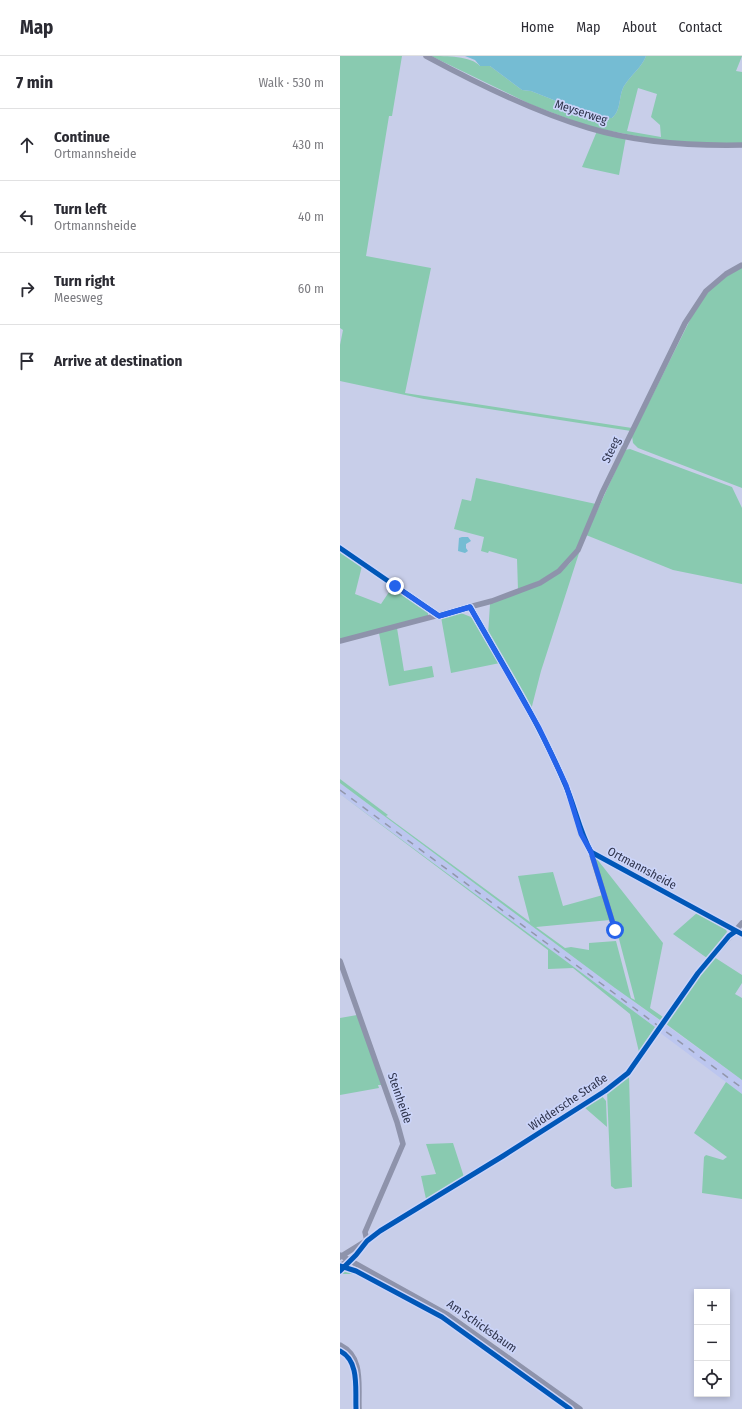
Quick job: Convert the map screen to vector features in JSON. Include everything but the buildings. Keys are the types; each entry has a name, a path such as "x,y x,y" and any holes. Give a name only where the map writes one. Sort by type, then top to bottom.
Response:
{"street":[{"name":"Meyserweg","path":"426,56 532,107 590,129 662,143 704,146 742,145"},
{"name":"Steeg","path":"470,607 492,601 540,583 559,571 570,561 578,550 602,493 685,323 706,291 726,274 742,265"},
{"path":"340,548 439,616"},
{"path":"340,641 470,607"},
{"name":"Ortmannsheide","path":"470,607 539,728 566,785 581,834 591,852 615,930"},
{"name":"Ortmannsheide","path":"591,852 742,934"},
{"name":"Widdersche Straße","path":"367,1241 407,1214 510,1152 605,1091 628,1073 698,973 742,923"},
{"name":"Steinheide","path":"340,961 397,1122 403,1144 365,1232 367,1241"},
{"path":"341,1256 367,1241"},
{"path":"340,1266 351,1260 367,1241"},
{"name":"Am Schicksbaum","path":"341,1256 366,1268 448,1315 580,1409"},
{"path":"340,1345 354,1355 357,1363 359,1409"}],"shaded area":[{"path":"465,56 646,56 642,64 624,86 619,107 615,114 612,118 604,118 596,113 579,110 531,91 522,90 490,66 480,66 475,60"},
{"path":"468,537 471,541 466,544 468,551 465,553 458,551 459,538"},
{"path":"340,783 615,988 742,1080 742,1094 659,1032 655,1027 340,794"}],"green space":[{"path":"340,56 402,56 392,116 389,116 366,256 431,268 405,393 632,428 631,431 424,399 340,381 340,345 343,330 340,328"},
{"path":"431,56 464,58 471,60 480,66 490,66 522,90 531,91 579,110 596,113 604,118 612,118 619,107 624,86 642,64 646,56 742,56 736,71 742,72 742,144 662,141 590,127 532,105","holes":["638,88 657,94 651,117 660,125 661,137 627,131"]},
{"path":"597,131 626,137 619,175 582,167"},
{"path":"742,267 742,488 638,448 633,443 632,436 698,304 716,283"},
{"path":"630,449 732,487 742,508 742,584 673,570 586,535 625,450"},
{"path":"476,478 596,504 581,542 573,555 552,573 535,583 518,590 517,559 489,551 488,553 481,551 484,537 454,529 462,499 471,501"},
{"path":"580,550 541,671 531,710 488,635 490,604 558,574 570,563"},
{"path":"340,551 362,566 355,594 381,604 393,586 428,610 428,616 340,640"},
{"path":"461,613 471,617 476,623 500,663 451,673 441,617"},
{"path":"397,628 404,671 432,666 434,677 389,686 379,633"},
{"path":"340,779 388,815 386,816 530,922 518,876 553,872 563,906 603,895 610,920 536,927 565,948 571,947 589,950 589,943 616,941 631,998 635,1000 614,920 593,854 663,943 650,1008 663,1017 660,1020 615,988 340,783"},
{"path":"340,794 655,1027 639,1052 630,1014 573,968 548,969 548,950"},
{"path":"698,912 725,927 727,932 707,958 673,934"},
{"path":"714,957 742,975 742,983 735,994 742,998 742,1080 666,1024 699,974"},
{"path":"357,1015 382,1085 378,1085 379,1088 340,1095 340,1018"},
{"path":"629,1075 632,1187 615,1189 611,1186 607,1091"},
{"path":"726,1082 742,1094 742,1199 702,1193 704,1157 706,1155 723,1160 727,1157 694,1133"},
{"path":"601,1095 606,1101 607,1127 584,1107"},
{"path":"453,1143 464,1177 426,1199 421,1176 436,1174 426,1144"},
{"path":"345,1266 352,1267 353,1274 340,1274 340,1269"},
{"path":"340,1348 347,1353 355,1367 357,1409 354,1409 352,1370 347,1358 340,1352"}],"railway":[{"path":"340,790 742,1088"}],"cycle path":[{"path":"340,548 439,616 470,607 544,738 568,792 583,835 591,852 742,934"},
{"path":"340,1271 367,1241 380,1231 503,1156 605,1091 628,1073 698,973 729,936 736,931"},
{"path":"340,1266 356,1271 442,1317 570,1409"},
{"path":"340,1351 351,1362 354,1369 356,1409"}],"route":[{"path":"395,586 439,616 470,607 539,728 566,785 581,834 591,852 615,930"}]}
